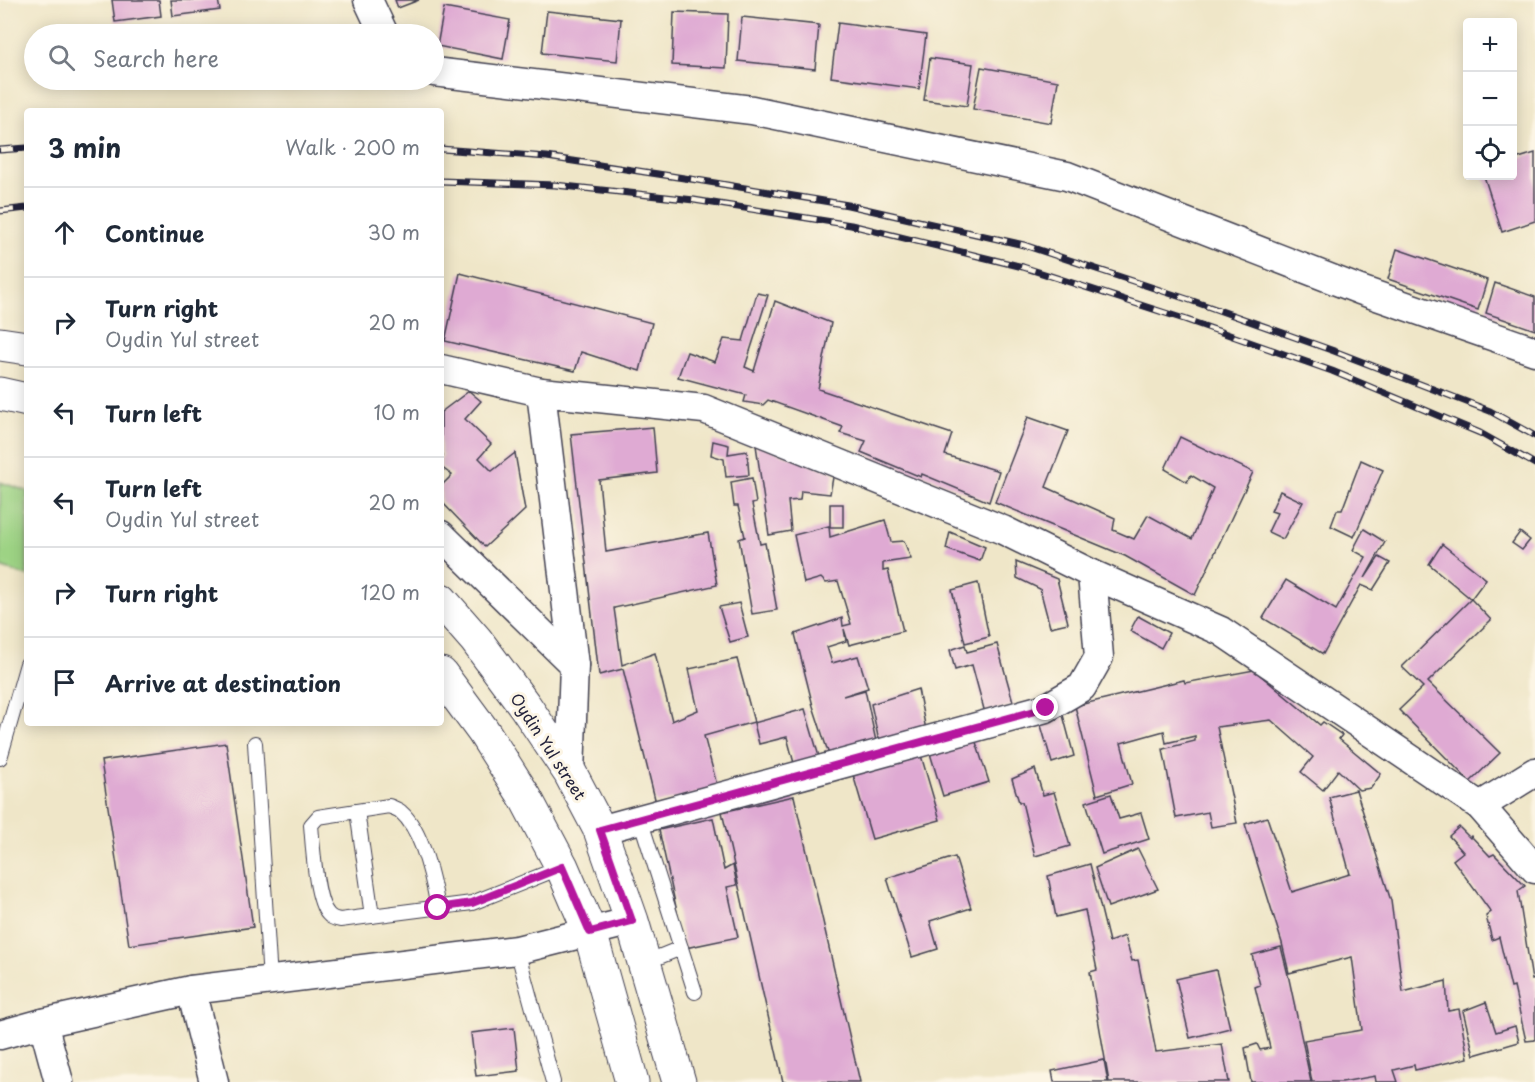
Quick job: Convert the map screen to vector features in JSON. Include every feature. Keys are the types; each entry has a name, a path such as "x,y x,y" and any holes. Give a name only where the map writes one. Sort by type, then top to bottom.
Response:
{"main road":[{"path":"0,344 24,348"},
{"path":"0,394 24,399"},
{"name":"Oydin Yul street","path":"444,603 476,640 518,696 570,773 600,830 632,921 679,1082"},
{"path":"444,678 483,731 525,797 562,867 590,932 632,1082"}],"street":[{"path":"368,0 379,24"},
{"path":"444,73 752,110 1067,176 1360,290 1535,351"},
{"path":"444,370 541,392 704,409 1004,531 1092,574 1221,631 1480,806 1535,869"},
{"path":"541,392 574,665 570,773"},
{"path":"444,538 574,665"},
{"path":"600,830 1046,708 1082,687 1099,657 1092,574"},
{"path":"1480,806 1535,772"},
{"path":"0,1035 191,990 517,950 632,921"},
{"path":"191,990 214,1082"},
{"path":"44,1023 59,1082"}],"lane":[{"path":"0,758 24,674"},
{"path":"255,742 270,980"},
{"path":"438,908 422,846 412,823 399,810 389,806 318,817 310,825 318,891 323,907 333,918 340,920 438,908 472,903 562,867"},
{"path":"357,811 372,916"},
{"path":"640,819 695,993"},
{"path":"644,963 681,948"},
{"path":"517,950 553,1082"}],"green space":[{"path":"0,482 24,490 24,575 0,567"}],"building":[{"path":"112,0 159,0 161,16 115,22"},
{"path":"171,0 218,0 220,10 173,16"},
{"path":"395,0 419,0 398,8"},
{"path":"444,8 510,20 503,59 444,47 444,24 441,24"},
{"path":"547,11 621,19 617,61 542,53"},
{"path":"674,12 728,14 726,68 672,65"},
{"path":"742,17 819,25 815,69 738,61"},
{"path":"838,23 926,35 919,89 831,77"},
{"path":"930,58 973,64 967,106 924,100"},
{"path":"981,67 1058,81 1051,123 973,109"},
{"path":"1535,153 1535,221 1502,232 1485,180 1517,180 1517,158"},
{"path":"1397,249 1487,280 1478,310 1388,279"},
{"path":"460,273 652,323 640,371 581,352 575,371 445,341"},
{"path":"1495,283 1535,297 1535,330 1486,313"},
{"path":"757,293 768,295 745,367 754,371 775,301 831,323 818,389 952,434 945,455 999,471 989,502 861,452 866,441 840,433 843,427 768,400 763,405 744,402 746,395 678,377 687,352 715,362 724,339 743,341"},
{"path":"469,391 481,401 465,419 491,444 479,458 492,471 515,453 525,510 485,547 444,504 444,483 452,475 444,469 444,410"},
{"path":"1028,417 1068,431 1046,487 1115,518 1113,530 1134,539 1148,515 1192,539 1213,488 1191,475 1187,482 1165,469 1180,437 1253,472 1195,595 1125,556 995,502"},
{"path":"653,427 657,473 599,480 606,552 708,533 717,585 614,608 622,665 655,653 672,721 698,710 689,669 737,659 754,722 704,736 718,789 656,803 623,669 599,675 571,434"},
{"path":"713,441 729,445 728,454 747,451 749,475 726,477 724,459 711,455"},
{"path":"756,445 834,472 830,494 801,491 800,500 788,501 791,531 769,535"},
{"path":"1361,460 1383,470 1354,537 1331,526 1337,510 1342,510"},
{"path":"752,478 756,503 752,504 760,544 765,543 777,610 752,614 739,539 745,537 738,506 734,506 731,482"},
{"path":"1280,491 1303,502 1283,539 1268,532 1277,513 1271,511"},
{"path":"830,504 843,504 843,527 830,527"},
{"path":"885,520 891,542 904,541 911,559 883,563 883,571 888,570 903,631 849,645 844,629 846,641 827,647 832,663 858,656 868,688 843,696 865,690 877,746 830,758 813,706 795,634 842,618 843,626 851,624 838,581 826,583 821,578 804,583 794,535 829,526 830,537"},
{"path":"1364,529 1385,542 1365,578 1379,557 1390,563 1373,590 1361,585 1323,654 1263,618 1286,580 1336,610 1366,557 1353,550"},
{"path":"950,532 985,547 980,561 946,549"},
{"path":"1520,532 1530,540 1522,550 1512,543"},
{"path":"1442,544 1486,579 1471,599 1429,564"},
{"path":"1016,562 1057,579 1068,623 1050,627 1040,589 1017,578"},
{"path":"978,583 989,637 965,643 952,590"},
{"path":"1471,599 1491,620 1428,682 1500,753 1470,782 1399,710 1423,687 1402,667"},
{"path":"739,603 748,637 730,642 719,607"},
{"path":"1138,616 1169,633 1161,648 1130,631"},
{"path":"997,644 1014,705 985,713 972,665 955,670 950,650 965,645 967,652"},
{"path":"1254,670 1320,725 1323,722 1342,735 1339,739 1381,774 1371,788 1359,790 1338,770 1323,790 1301,772 1313,757 1271,720 1217,727 1237,823 1211,827 1208,812 1176,818 1163,749 1195,741 1195,736 1166,743 1164,731 1121,743 1132,784 1097,795 1075,706 1184,680 1185,683"},
{"path":"918,689 926,730 880,746 871,704"},
{"path":"805,709 820,760 795,767 787,737 759,744 754,723"},
{"path":"1063,715 1074,756 1052,763 1040,722"},
{"path":"974,736 989,782 943,796 929,750"},
{"path":"226,743 253,927 129,945 101,761"},
{"path":"920,752 940,820 872,839 852,771"},
{"path":"1035,769 1043,795 1054,792 1070,846 1035,856 1022,802 1019,802 1012,779"},
{"path":"1356,790 1391,901 1403,992 1446,981 1448,1011 1459,1009 1468,1058 1415,1070 1414,1065 1394,1070 1398,1082 1376,1082 1375,1076 1342,1082 1312,1082 1304,1040 1362,1030 1352,957 1289,973 1245,824 1267,817 1292,892 1350,874 1329,797"},
{"path":"1111,794 1119,819 1141,813 1149,839 1102,854 1086,802"},
{"path":"794,796 860,1082 783,1082 722,812"},
{"path":"713,818 724,870 733,865 737,885 727,887 738,937 685,948 659,830"},
{"path":"1459,827 1490,856 1494,854 1525,886 1518,891 1532,980 1535,979 1535,1040 1526,1041 1514,987 1511,988 1499,937 1492,940 1486,916 1491,912 1453,860 1463,852 1449,836"},
{"path":"1138,849 1158,889 1108,907 1095,868"},
{"path":"955,857 971,908 930,921 938,949 912,957 887,878"},
{"path":"1090,864 1109,942 1125,936 1132,961 1138,960 1156,1052 1222,1044 1229,1082 1109,1082 1090,972 1097,970 1085,910 1056,917 1048,876"},
{"path":"1281,947 1311,1082 1251,1082 1245,1048 1257,1044 1260,1050 1270,1048 1255,987 1260,985 1252,955"},
{"path":"1216,970 1230,1028 1190,1038 1176,979"},
{"path":"1486,1002 1496,1032 1515,1026 1519,1042 1474,1055 1463,1011"},
{"path":"514,1028 519,1071 476,1076 471,1033"},
{"path":"1104,1060 1108,1082 1054,1082 1052,1071"}],"railway":[{"path":"0,150 24,148"},
{"path":"444,149 547,157 697,180 848,205 1024,245 1334,351 1490,411 1535,436"},
{"path":"444,181 555,185 694,200 851,225 1023,267 1184,319 1332,371 1480,433 1535,464"},
{"path":"0,211 24,208"}],"route":[{"path":"438,908 472,903 562,867 590,932 632,921 600,830 1046,708"}]}
